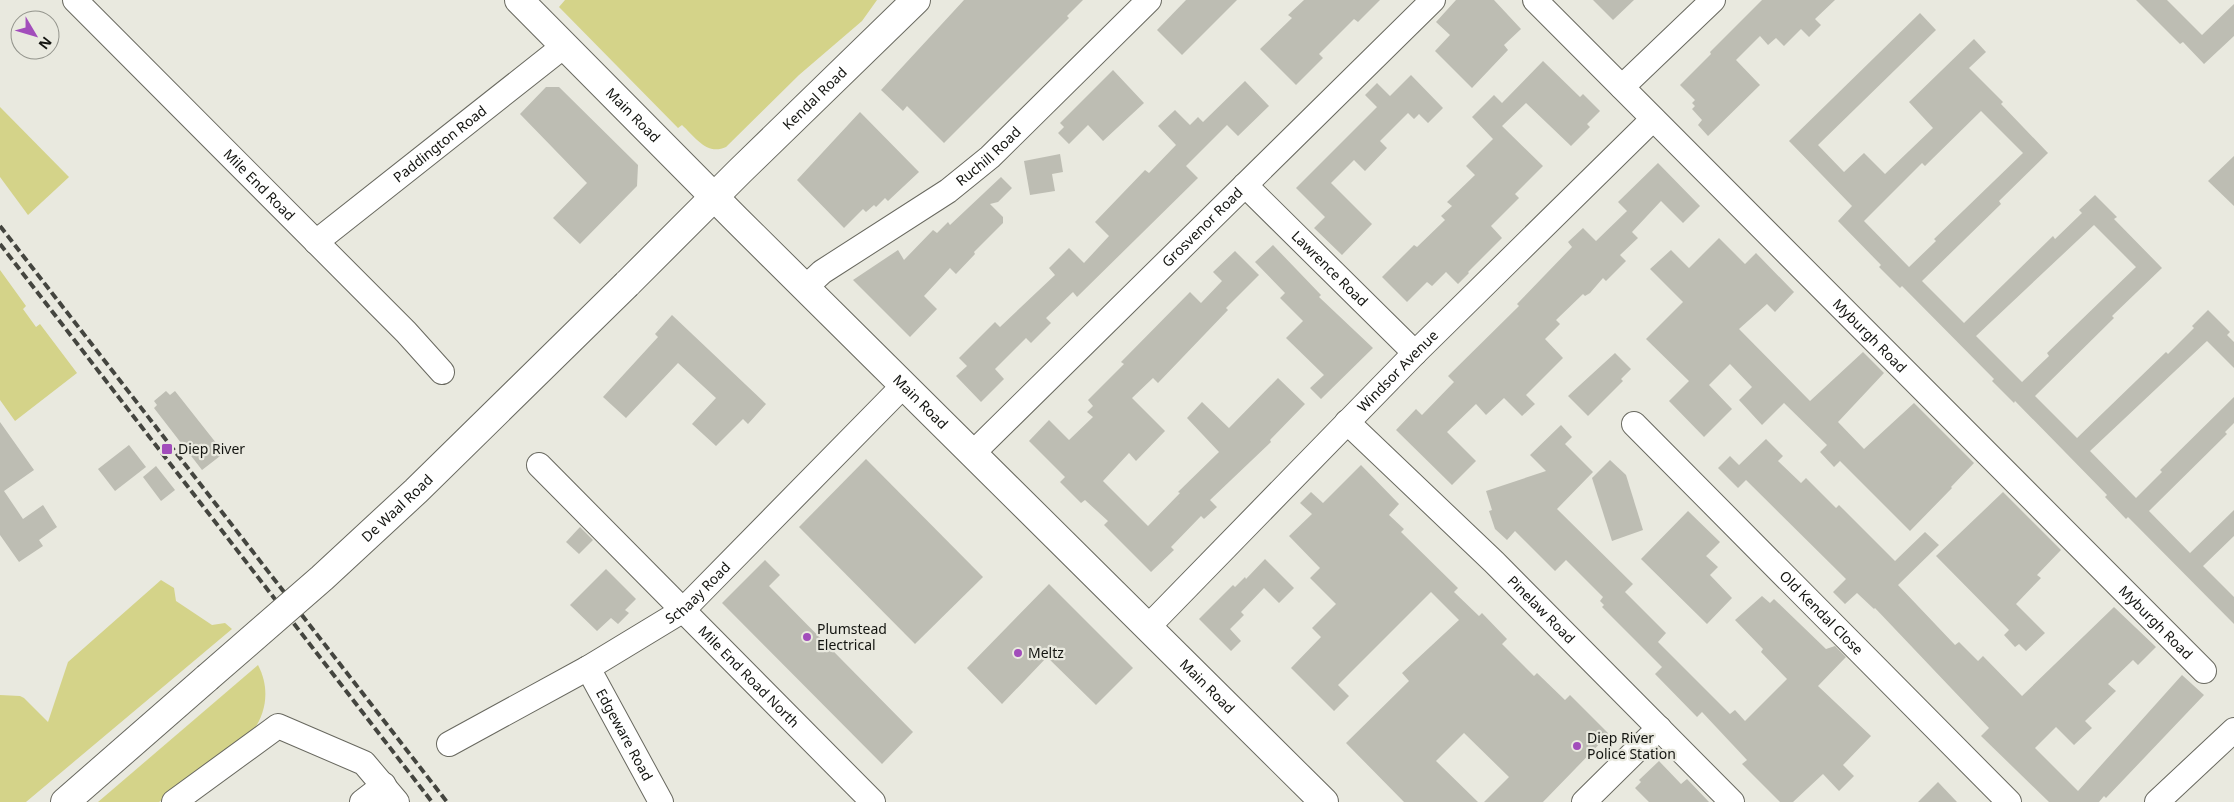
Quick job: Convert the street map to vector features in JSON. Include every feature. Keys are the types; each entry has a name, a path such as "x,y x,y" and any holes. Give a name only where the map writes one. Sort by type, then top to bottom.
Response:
{"main road":[{"name":"Main Road","path":"519,0 714,197 973,453 1316,799"},
{"name":"Kendal Road","path":"714,197 916,0"},
{"name":"De Waal Road","path":"65,802 322,578 416,491 714,197"}],"street":[{"name":"Mile End Road","path":"75,0 406,332 442,372"},
{"name":"Ruchill Road","path":"806,288 822,272 965,179 990,157 1150,0"},
{"name":"Grosvenor Road","path":"973,453 1433,0"},
{"name":"Myburgh Road","path":"1535,0 2204,671"},
{"path":"1622,88 1713,0"},
{"name":"Paddington Road","path":"316,242 564,46"},
{"name":"Windsor Avenue","path":"1147,628 1415,353 1653,119"},
{"name":"Lawrence Road","path":"1245,185 1415,353"},
{"name":"Schaay Road","path":"449,744 588,668 682,611 904,385"},
{"name":"Pinelaw Road","path":"1347,422 1494,562 1732,802"},
{"name":"Old Kendal Close","path":"1634,424 2009,802"},
{"name":"Mile End Road North","path":"538,465 873,802"},
{"name":"Edgeware Road","path":"588,668 661,802"},
{"path":"174,802 278,726 355,758 372,771 390,794 362,802"},
{"path":"1584,802 1659,728"},
{"path":"2157,802 2234,730"}],"shaded area":[{"path":"565,0 877,0 862,21 799,75 726,147 713,149 702,144 682,125 678,128 559,7"},
{"path":"0,107 69,177 28,215 0,177"},
{"path":"0,270 26,306 23,309 36,327 40,324 77,373 15,421 0,400"},
{"path":"161,580 174,588 176,601 212,625 225,623 232,629 26,802 0,802 0,695 24,698 48,722 68,662"},
{"path":"258,665 265,685 264,705 258,723 246,740 159,802 98,802"}],"building":[{"path":"964,0 1083,0 1067,16 1069,18 944,143 907,106 903,111 881,90"},
{"path":"1186,0 1237,0 1182,55 1157,30"},
{"path":"1304,0 1380,0 1358,22 1354,19 1319,54 1323,58 1296,85 1260,49 1292,18 1288,15"},
{"path":"1456,0 1494,0 1521,29 1504,45 1508,50 1472,88 1435,51 1450,35 1436,22"},
{"path":"1593,0 1634,0 1613,20"},
{"path":"1762,0 1835,0 1815,19 1821,25 1809,37 1801,29 1784,46 1776,38 1768,45 1760,36 1736,60 1760,85 1708,136 1698,125 1702,120 1692,109 1695,106 1692,103 1695,100 1680,85"},
{"path":"2136,0 2167,0 2202,35 2234,4 2234,36 2204,64 2183,42 2180,44"},
{"path":"1920,13 1936,30 1818,145 1844,172 1864,153 1885,174 1933,128 1909,102 1974,39 1986,52 1969,68 2003,102 2001,104 2048,153 1999,201 2001,204 1922,281 1964,323 2053,236 2055,239 2082,213 2079,210 2095,195 2117,217 2114,219 2162,268 2112,316 2114,318 2035,396 2077,438 2166,352 2168,354 2194,328 2192,326 2208,310 2230,332 2227,335 2234,342 2234,368 2207,341 2090,451 2136,498 2162,472 2160,470 2234,397 2234,423 2225,432 2227,434 2149,511 2190,553 2234,510 2234,536 2203,566 2234,597 2234,624 2128,517 2126,519 2105,497 2107,495 2015,401 2014,403 1992,381 1994,379 1902,286 1900,288 1879,267 1881,265 1838,221 1852,206 1789,141","holes":["1981,111 2023,153 1934,239 1936,241 1909,267 1864,221 1922,163 1925,166","2094,225 2136,267 2047,353 2049,356 2022,382 1976,336"]},
{"path":"1543,61 1580,97 1583,94 1600,111 1587,124 1590,127 1571,146 1526,103 1502,126 1543,166 1515,194 1519,198 1491,226 1502,238 1458,284 1446,272 1432,286 1427,282 1407,302 1382,277 1414,245 1417,247 1445,220 1441,216 1452,206 1447,202 1475,175 1466,166 1493,139 1472,117 1494,95 1502,103"},
{"path":"1113,70 1144,103 1103,141 1088,125 1069,144 1058,133 1064,127 1060,123"},
{"path":"1411,75 1443,108 1428,123 1419,114 1414,119 1408,113 1380,141 1387,148 1365,171 1354,160 1331,183 1372,224 1342,255 1314,228 1325,217 1296,188 1377,107 1365,95 1377,83 1390,96"},
{"path":"1245,81 1269,106 1238,136 1227,125 1186,166 1198,178 1077,297 1073,292 1046,318 1051,323 1031,343 1026,338 995,369 1004,379 981,402 956,376 967,366 959,358 995,322 1000,327 1055,275 1049,268 1069,248 1084,263 1109,236 1095,222 1145,170 1149,173 1176,145 1158,126 1175,110 1190,125 1198,117 1203,122"},
{"path":"546,87 559,87 638,165 637,186 580,244 553,218 587,183 520,114"},
{"path":"860,112 919,172 888,201 885,198 876,207 874,205 866,212 863,209 844,228 797,180"},
{"path":"1060,154 1063,172 1052,174 1055,191 1030,195 1024,161"},
{"path":"2234,156 2234,206 2208,181"},
{"path":"1658,163 1700,206 1683,223 1661,201 1632,232 1638,238 1620,255 1626,261 1606,281 1603,278 1590,293 1585,296 1583,294 1556,320 1560,324 1545,339 1563,358 1526,395 1535,404 1522,416 1504,398 1486,415 1476,404 1447,432 1476,461 1452,485 1396,430 1416,409 1422,415 1454,382 1448,376 1519,306 1517,304 1572,247 1568,242 1583,228 1596,241 1627,211 1618,202"},
{"path":"1001,177 1012,188 998,202 990,204 1003,217 1003,223 974,252 975,254 956,274 950,268 924,296 937,309 910,337 853,280 898,250 904,260 933,230 937,233 948,222 950,225"},
{"path":"1719,238 1745,264 1756,253 1794,292 1775,312 1767,304 1739,329 1810,401 1863,352 1884,373 1838,422 1864,449 1914,403 1974,463 1910,531 1840,461 1834,467 1820,452 1827,445 1784,403 1762,425 1739,400 1752,387 1730,364 1709,385 1732,409 1704,437 1669,401 1689,381 1646,339 1683,302 1650,269 1671,250 1689,268"},
{"path":"1273,245 1321,295 1319,297 1373,348 1321,399 1310,388 1324,375 1286,338 1303,321 1280,298 1285,293 1255,262"},
{"path":"1235,251 1259,275 1226,308 1228,310 1158,383 1153,378 1132,398 1165,431 1136,461 1129,453 1103,481 1148,526 1180,493 1178,492 1219,452 1187,418 1202,402 1229,428 1278,378 1305,404 1270,440 1271,442 1210,500 1217,507 1204,519 1201,516 1171,547 1174,550 1151,572 1104,525 1108,521 1085,500 1081,503 1060,482 1065,477 1029,441 1049,420 1069,440 1093,417 1087,412 1093,406 1088,400 1124,364 1121,362 1190,292 1201,303 1222,281 1213,272"},
{"path":"672,315 766,404 748,424 743,419 716,446 692,424 716,398 678,363 626,418 603,397 658,337 655,334"},
{"path":"1615,353 1631,369 1621,379 1623,381 1588,416 1568,396"},
{"path":"166,391 170,395 175,391 224,453 202,470 154,408 157,405 154,401"},
{"path":"0,422 34,470 4,491 23,519 43,505 57,527 39,540 43,546 19,562 0,535"},
{"path":"1561,425 1572,437 1565,444 1593,472 1557,509 1633,584 1625,592 1666,633 1658,642 1730,714 1735,710 1745,721 1787,679 1761,652 1763,649 1735,620 1762,596 1770,603 1774,599 1826,649 1835,646 1846,657 1818,686 1871,736 1843,765 1854,776 1839,791 1823,774 1793,802 1780,802 1742,764 1747,760 1702,712 1697,717 1655,674 1662,667 1602,607 1604,605 1600,601 1603,597 1566,560 1555,571 1515,531 1507,540 1495,529 1489,511 1492,510 1486,491 1546,471 1530,455"},
{"path":"1766,439 1783,456 1778,461 1801,483 1806,478 1836,508 1839,505 1895,561 1925,532 1939,545 1898,585 1955,645 1959,642 1978,661 1983,656 2022,696 2114,607 2156,647 2138,665 2133,660 2108,684 2116,691 2085,721 2092,728 2074,745 2056,727 2035,748 2078,791 2182,675 2204,695 2106,798 2104,796 2099,802 2049,802 1981,736 1989,728 1875,608 1857,593 1845,604 1833,592 1846,579 1746,480 1738,488 1718,468 1730,456 1739,465"},
{"path":"129,445 146,467 115,491 98,469"},
{"path":"866,459 983,577 915,644 799,527"},
{"path":"1610,460 1626,475 1643,530 1612,541 1592,478"},
{"path":"1361,465 1399,504 1389,515 1404,529 1401,532 1458,588 1454,592 1479,616 1482,613 1507,639 1502,644 1534,676 1537,673 1565,700 1570,695 1609,734 1543,802 1484,802 1509,777 1464,733 1436,761 1478,802 1404,802 1346,743 1409,681 1402,673 1459,620 1431,592 1338,685 1349,696 1334,711 1291,668 1321,637 1312,628 1336,604 1310,578 1320,568 1289,536 1312,514 1300,503 1311,492 1323,503"},
{"path":"156,466 175,490 161,501 143,477"},
{"path":"2003,492 2061,550 2037,575 2041,578 2016,604 2045,633 2026,651 2019,644 2015,647 2004,635 2009,630 1936,556"},
{"path":"1688,511 1720,542 1706,556 1718,567 1710,575 1732,598 1707,624 1641,559"},
{"path":"580,527 593,540 579,554 566,542"},
{"path":"1265,559 1294,588 1279,603 1264,588 1241,612 1244,615 1230,629 1241,641 1231,651 1199,619 1233,585 1235,587 1245,577 1246,579"},
{"path":"765,560 780,575 769,586 913,732 882,764 722,603"},
{"path":"606,569 636,599 625,610 629,613 618,624 611,618 597,631 570,605"},
{"path":"1049,584 1133,668 1096,705 1047,657 1002,704 967,668"},
{"path":"1659,761 1681,784 1687,779 1709,802 1649,802 1635,788 1641,782 1639,780"},
{"path":"1938,782 1957,802 1918,802"}],"railway":[{"path":"0,226 447,802"},
{"path":"0,244 432,802"}],"place":[{"name":"Diep River","path":"167,449"},
{"name":"Plumstead Electrical","path":"807,637"},
{"name":"Meltz","path":"1018,653"},
{"name":"Diep River Police Station","path":"1577,746"}]}
